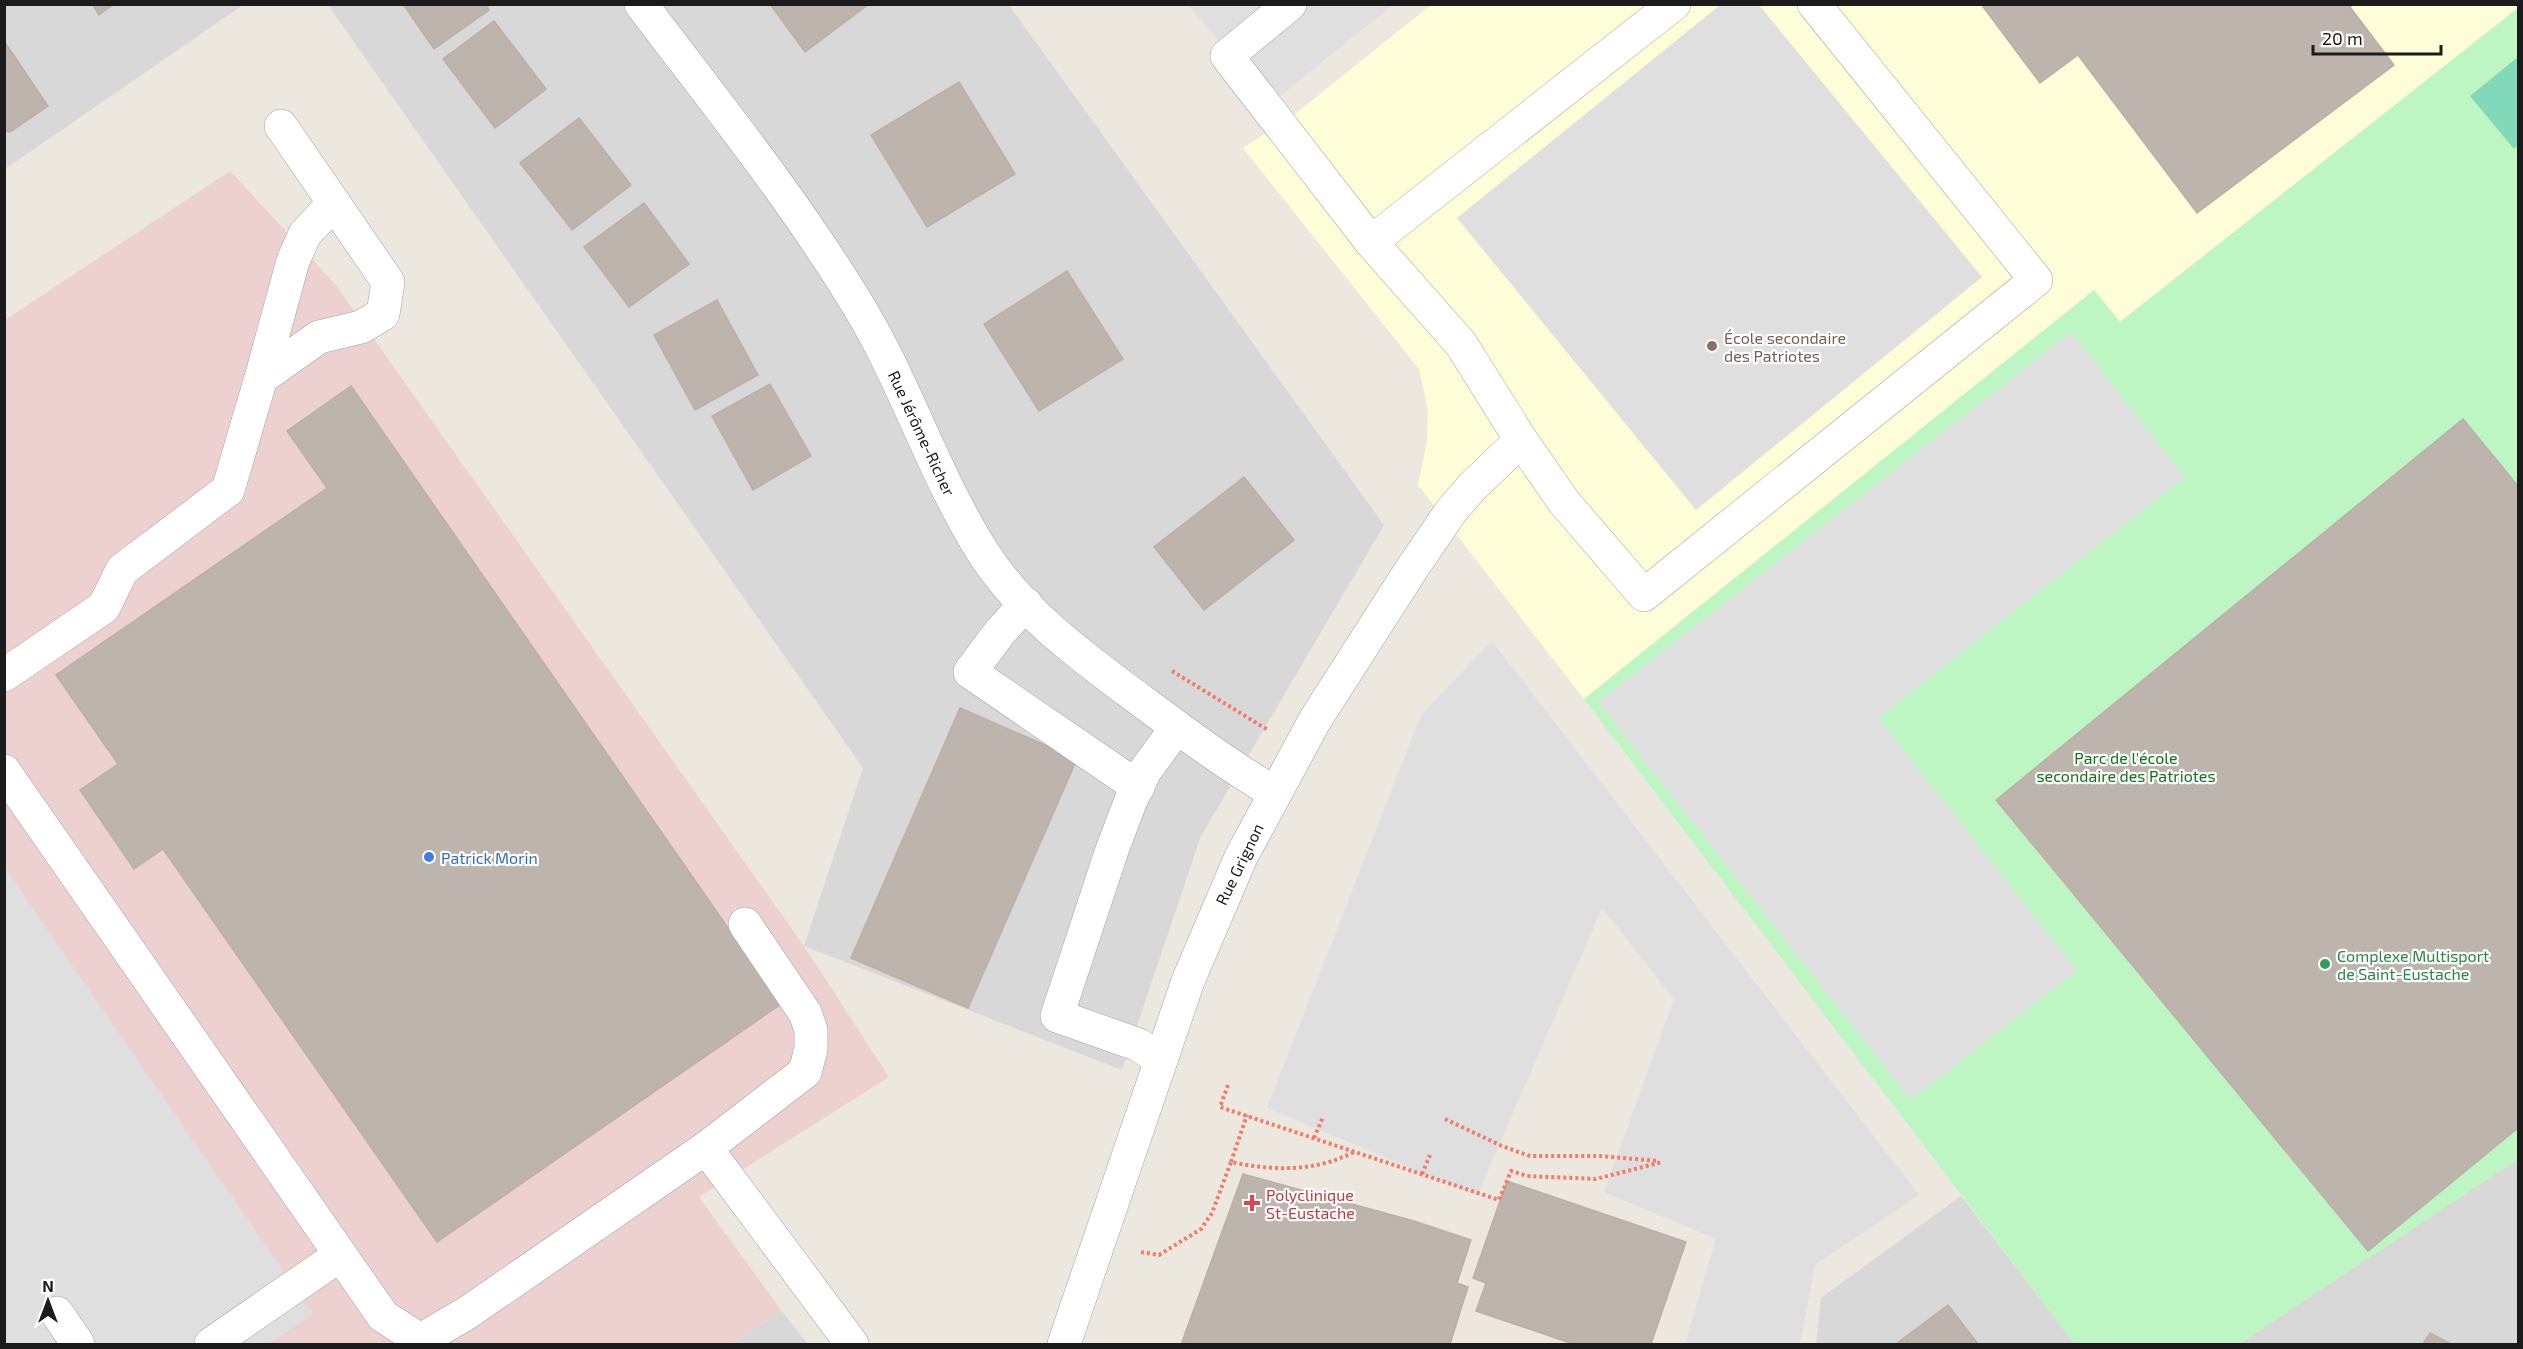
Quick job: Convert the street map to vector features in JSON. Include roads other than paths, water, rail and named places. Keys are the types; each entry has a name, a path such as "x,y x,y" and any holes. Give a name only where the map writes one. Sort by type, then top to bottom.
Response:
{"street":[{"name":"Rue Jérôme-Richer","path":"640,4 816,238 872,327 941,478 984,553 1005,582 1067,644 1212,753 1275,793"},
{"path":"1290,4 1227,56 1371,242 1461,344 1521,440 1564,502 1644,595 2036,280 1814,4"},
{"path":"1371,242 1674,4"},
{"path":"261,378 319,337 361,327 383,314 388,282 281,126"},
{"path":"4,675 104,607 122,570 228,490 297,252 304,234 316,219 334,203"},
{"name":"Rue Grignon","path":"1064,1344 1188,981 1221,901 1275,793 1315,720 1433,536 1471,488 1521,440"},
{"path":"1026,604 1000,632 970,672 1138,787"},
{"path":"1161,1060 1139,1046 1057,1016 1112,850 1138,787 1145,771 1177,727"},
{"path":"9,787 383,1316 417,1342 467,1313 706,1148 806,1072 812,1049 812,1030 806,1013 745,924"},
{"path":"706,1148 852,1344"},
{"path":"211,1344 340,1255"},
{"path":"57,1313 78,1344"}],"place":[{"name":"École secondaire des Patriotes","path":"1712,346"},
{"name":"Patrick Morin","path":"429,857"},
{"name":"Complexe Multisport de Saint-Eustache","path":"2325,964"},
{"name":"Polyclinique St-Eustache","path":"1252,1203"}],"park label":[{"name":"Parc de l'école secondaire des Patriotes","path":"2126,766"}]}
